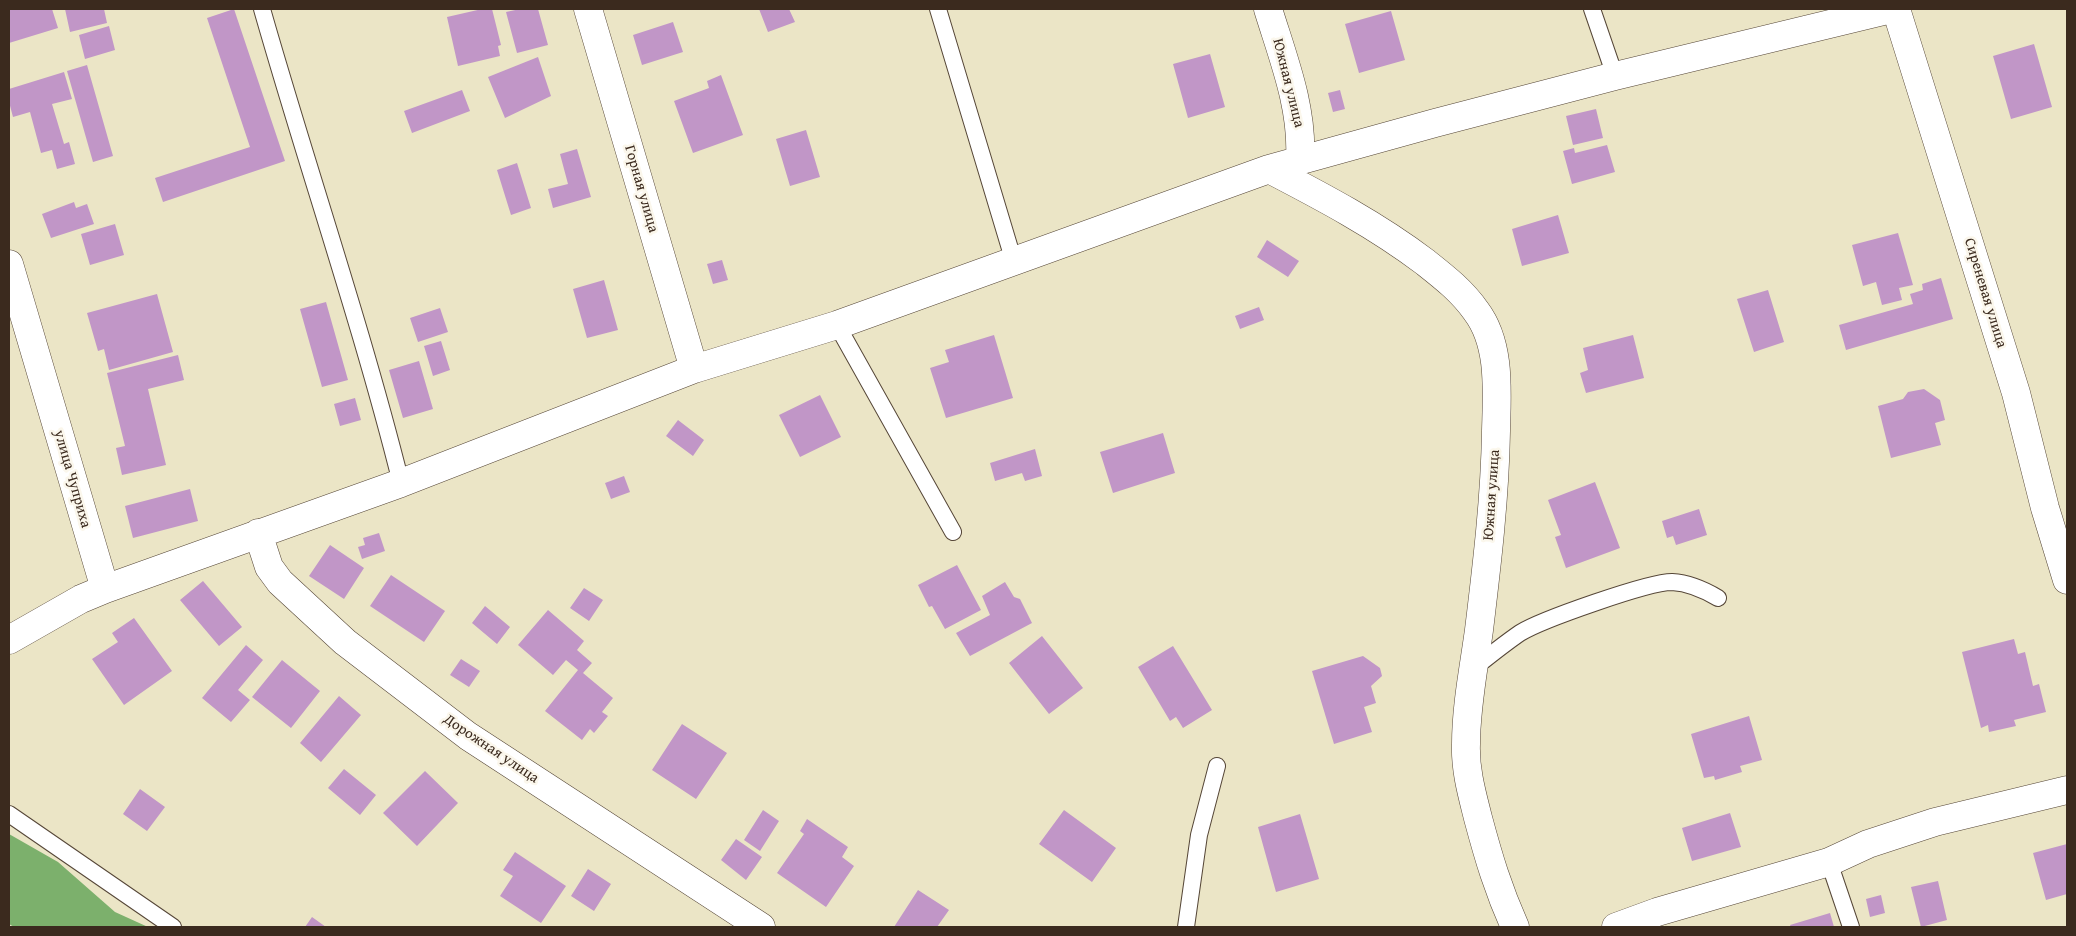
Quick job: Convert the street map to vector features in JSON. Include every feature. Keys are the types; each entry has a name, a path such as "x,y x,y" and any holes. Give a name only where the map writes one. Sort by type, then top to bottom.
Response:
{"street":[{"name":"Горная улица","path":"588,9 694,369"},
{"name":"Южная улица","path":"1268,9 1299,114 1302,133 1300,159"},
{"path":"9,640 81,599 105,588 401,483 694,369 838,325 1300,159 1615,76 1892,9"},
{"name":"Сиреневая улица","path":"1896,9 2016,393 2044,508 2067,580"},
{"name":"Южная улица","path":"1269,170 1343,207 1415,255 1451,283 1466,298 1477,311 1486,328 1496,374 1496,451 1489,539 1466,744 1467,765 1470,787 1497,887 1515,927"},
{"name":"улица Чуприха","path":"9,264 105,588"},
{"name":"Дорожная улица","path":"258,533 268,567 280,582 353,648 468,736 761,927"},
{"path":"1616,927 1656,912 1829,862 1868,844 1935,822 2067,790"}],"lane":[{"path":"262,9 314,188 379,393 401,483"},
{"path":"938,9 1014,262"},
{"path":"1592,9 1615,76"},
{"path":"838,325 954,532"},
{"path":"1474,668 1521,632 1551,619 1647,587 1670,582 1684,583 1702,589 1718,598"},
{"path":"1186,927 1199,835 1217,766"},
{"path":"9,814 173,927"},
{"path":"1829,862 1851,927"}],"green space":[{"path":"9,834 58,862 115,912 148,927 14,927 9,924"}],"building":[{"path":"9,9 52,9 58,28 9,43"},
{"path":"65,9 104,9 107,23 70,32"},
{"path":"234,9 285,161 163,202 155,178 250,147 207,18"},
{"path":"482,9 492,9 501,45 498,46 500,56 458,66 447,17"},
{"path":"520,9 538,9 548,45 517,53 506,12"},
{"path":"759,9 789,9 795,22 768,32"},
{"path":"1391,11 1405,60 1359,73 1345,24"},
{"path":"673,22 683,52 642,65 633,35"},
{"path":"109,26 115,50 85,59 79,35"},
{"path":"2034,44 2052,107 2011,119 1993,56"},
{"path":"1210,54 1225,107 1188,118 1173,64"},
{"path":"538,57 551,96 505,118 488,77"},
{"path":"87,65 113,156 93,162 67,71"},
{"path":"64,72 72,99 52,104 64,144 69,142 75,164 57,169 52,150 41,153 30,112 13,117 9,102 9,89"},
{"path":"721,75 743,135 693,153 674,101 709,88 707,81"},
{"path":"462,90 470,111 412,133 404,111"},
{"path":"1340,90 1345,109 1333,112 1328,93"},
{"path":"1596,109 1603,138 1573,145 1566,116"},
{"path":"806,130 820,177 790,186 776,139"},
{"path":"1607,145 1615,172 1572,184 1563,151 1574,148 1575,153"},
{"path":"577,149 591,197 553,208 548,189 568,184 560,154"},
{"path":"517,163 531,208 511,215 497,170"},
{"path":"74,202 76,208 87,204 94,224 51,238 42,214"},
{"path":"1558,215 1569,253 1522,266 1512,229"},
{"path":"115,224 124,255 90,265 81,234"},
{"path":"1898,233 1913,285 1899,288 1902,300 1882,305 1876,282 1863,286 1852,245"},
{"path":"1267,240 1299,261 1288,277 1257,257"},
{"path":"722,260 728,280 713,284 707,264"},
{"path":"1941,278 1953,319 1846,350 1839,325 1913,304 1910,294 1923,290 1922,284"},
{"path":"604,280 618,330 587,338 573,289"},
{"path":"1768,290 1784,342 1754,352 1737,299"},
{"path":"157,294 173,352 109,370 104,349 98,351 87,313"},
{"path":"326,302 348,380 322,387 300,309"},
{"path":"1259,307 1264,320 1240,329 1235,316"},
{"path":"440,308 448,332 418,342 410,318"},
{"path":"994,335 1013,398 946,418 930,368 949,362 945,350"},
{"path":"1633,335 1644,378 1586,393 1580,373 1588,370 1583,348"},
{"path":"441,341 450,370 433,376 424,346"},
{"path":"178,355 184,380 148,389 166,465 122,475 116,448 125,446 107,373"},
{"path":"419,361 433,409 403,418 389,370"},
{"path":"1924,389 1940,400 1945,420 1935,423 1941,445 1891,458 1878,406 1903,399 1908,392"},
{"path":"820,395 841,437 800,457 779,415"},
{"path":"355,398 361,420 340,426 334,404"},
{"path":"678,420 704,440 693,456 666,436"},
{"path":"1163,433 1175,473 1113,493 1100,452"},
{"path":"1035,449 1042,476 1025,481 1022,473 995,481 990,463"},
{"path":"624,476 630,492 611,499 605,483"},
{"path":"1595,482 1620,548 1566,568 1555,537 1561,535 1548,500"},
{"path":"190,489 198,521 133,538 125,506"},
{"path":"1699,509 1707,535 1676,545 1673,536 1667,538 1662,521"},
{"path":"379,533 385,551 362,559 358,547 365,545 363,538"},
{"path":"330,545 364,568 344,599 309,576"},
{"path":"957,565 981,610 945,629 932,606 929,607 918,585"},
{"path":"391,575 445,611 424,642 370,606"},
{"path":"203,581 242,627 219,646 180,600"},
{"path":"1005,582 1014,597 1020,599 1032,623 970,656 956,633 990,615 982,596"},
{"path":"584,588 603,600 589,621 570,608"},
{"path":"485,606 510,627 497,644 472,623"},
{"path":"548,610 584,641 577,650 592,663 583,673 613,698 602,712 608,716 594,733 590,729 582,740 545,711 578,670 566,660 553,675 518,645"},
{"path":"134,618 172,671 124,705 92,659 118,642 112,633"},
{"path":"1042,636 1083,688 1049,714 1009,663"},
{"path":"2014,639 2018,654 2025,652 2033,686 2039,684 2046,712 2014,720 2016,726 1989,732 1988,725 1981,728 1962,652"},
{"path":"246,645 263,660 238,690 250,700 231,722 202,698"},
{"path":"1173,646 1212,710 1183,728 1176,717 1170,721 1138,667"},
{"path":"1363,656 1380,668 1382,676 1371,686 1376,703 1364,707 1372,732 1334,744 1312,671"},
{"path":"461,659 480,671 469,687 450,675"},
{"path":"282,660 320,691 291,728 252,697"},
{"path":"339,696 361,715 321,762 300,743"},
{"path":"1749,716 1762,760 1740,766 1742,772 1715,780 1714,776 1704,778 1691,734"},
{"path":"682,724 727,753 696,799 652,770"},
{"path":"344,769 376,795 360,815 328,788"},
{"path":"425,771 458,803 417,846 383,813"},
{"path":"140,789 165,807 147,831 123,814"},
{"path":"763,810 779,821 760,851 744,840"},
{"path":"1064,810 1116,848 1092,882 1039,844"},
{"path":"1730,813 1741,847 1692,861 1682,828"},
{"path":"1300,814 1319,879 1276,892 1258,827"},
{"path":"807,819 848,847 842,857 854,866 826,907 777,873 804,834 800,831"},
{"path":"736,839 762,857 746,880 721,860"},
{"path":"2067,844 2067,894 2046,900 2033,853"},
{"path":"515,852 566,886 541,923 500,896 513,876 503,870"},
{"path":"588,869 611,884 594,911 571,896"},
{"path":"1938,881 1947,920 1921,927 1911,887"},
{"path":"918,890 949,910 937,927 894,927"},
{"path":"1881,895 1885,913 1870,917 1866,899"},
{"path":"1830,913 1834,927 1791,927 1790,925"},
{"path":"312,917 326,927 305,927"}]}
